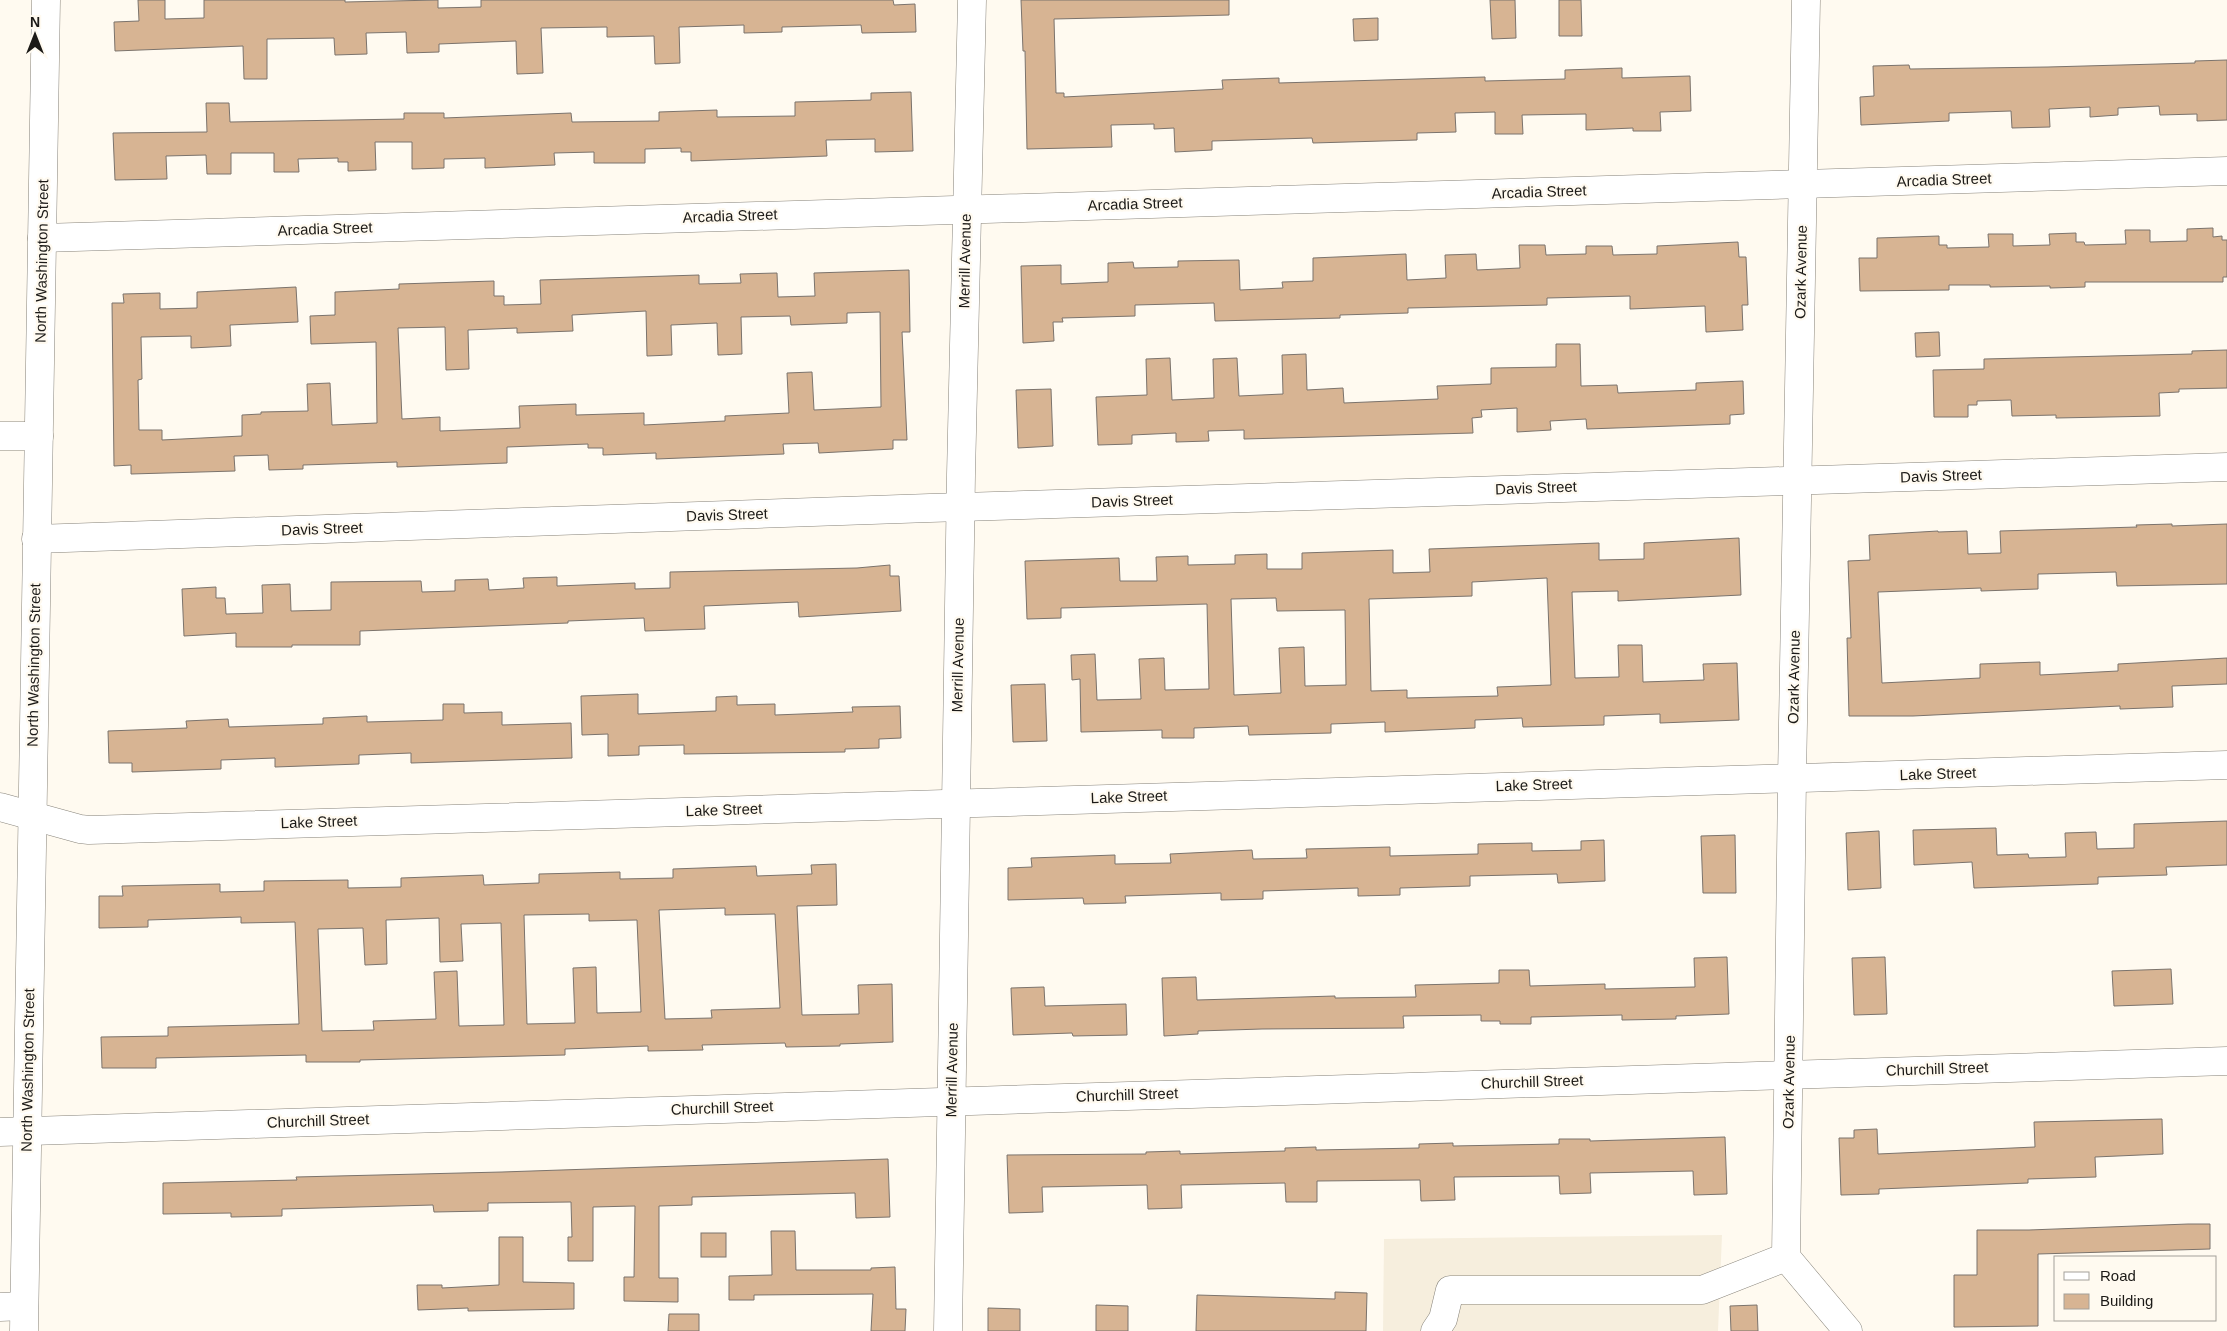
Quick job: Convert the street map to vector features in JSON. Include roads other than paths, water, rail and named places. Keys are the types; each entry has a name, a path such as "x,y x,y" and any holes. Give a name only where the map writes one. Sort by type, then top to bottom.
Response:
{"street":[{"name":"North Washington Street","path":"16,1315 28,1131 46,0"},
{"name":"Merrill Avenue","path":"948,1331 960,507 972,0"},
{"name":"Ozark Avenue","path":"1786,1258 1792,778 1806,0"},
{"name":"Arcadia Street","path":"42,238 966,208 2227,171"},
{"path":"0,436 39,436"},
{"name":"Davis Street","path":"36,539 960,507 2227,467"},
{"name":"Lake Street","path":"0,806 89,830 2227,765"},
{"name":"Churchill Street","path":"0,1132 952,1100 2227,1061"},
{"path":"1435,1331 1443,1319 1450,1290 1702,1290 1786,1258 1848,1331"}]}
